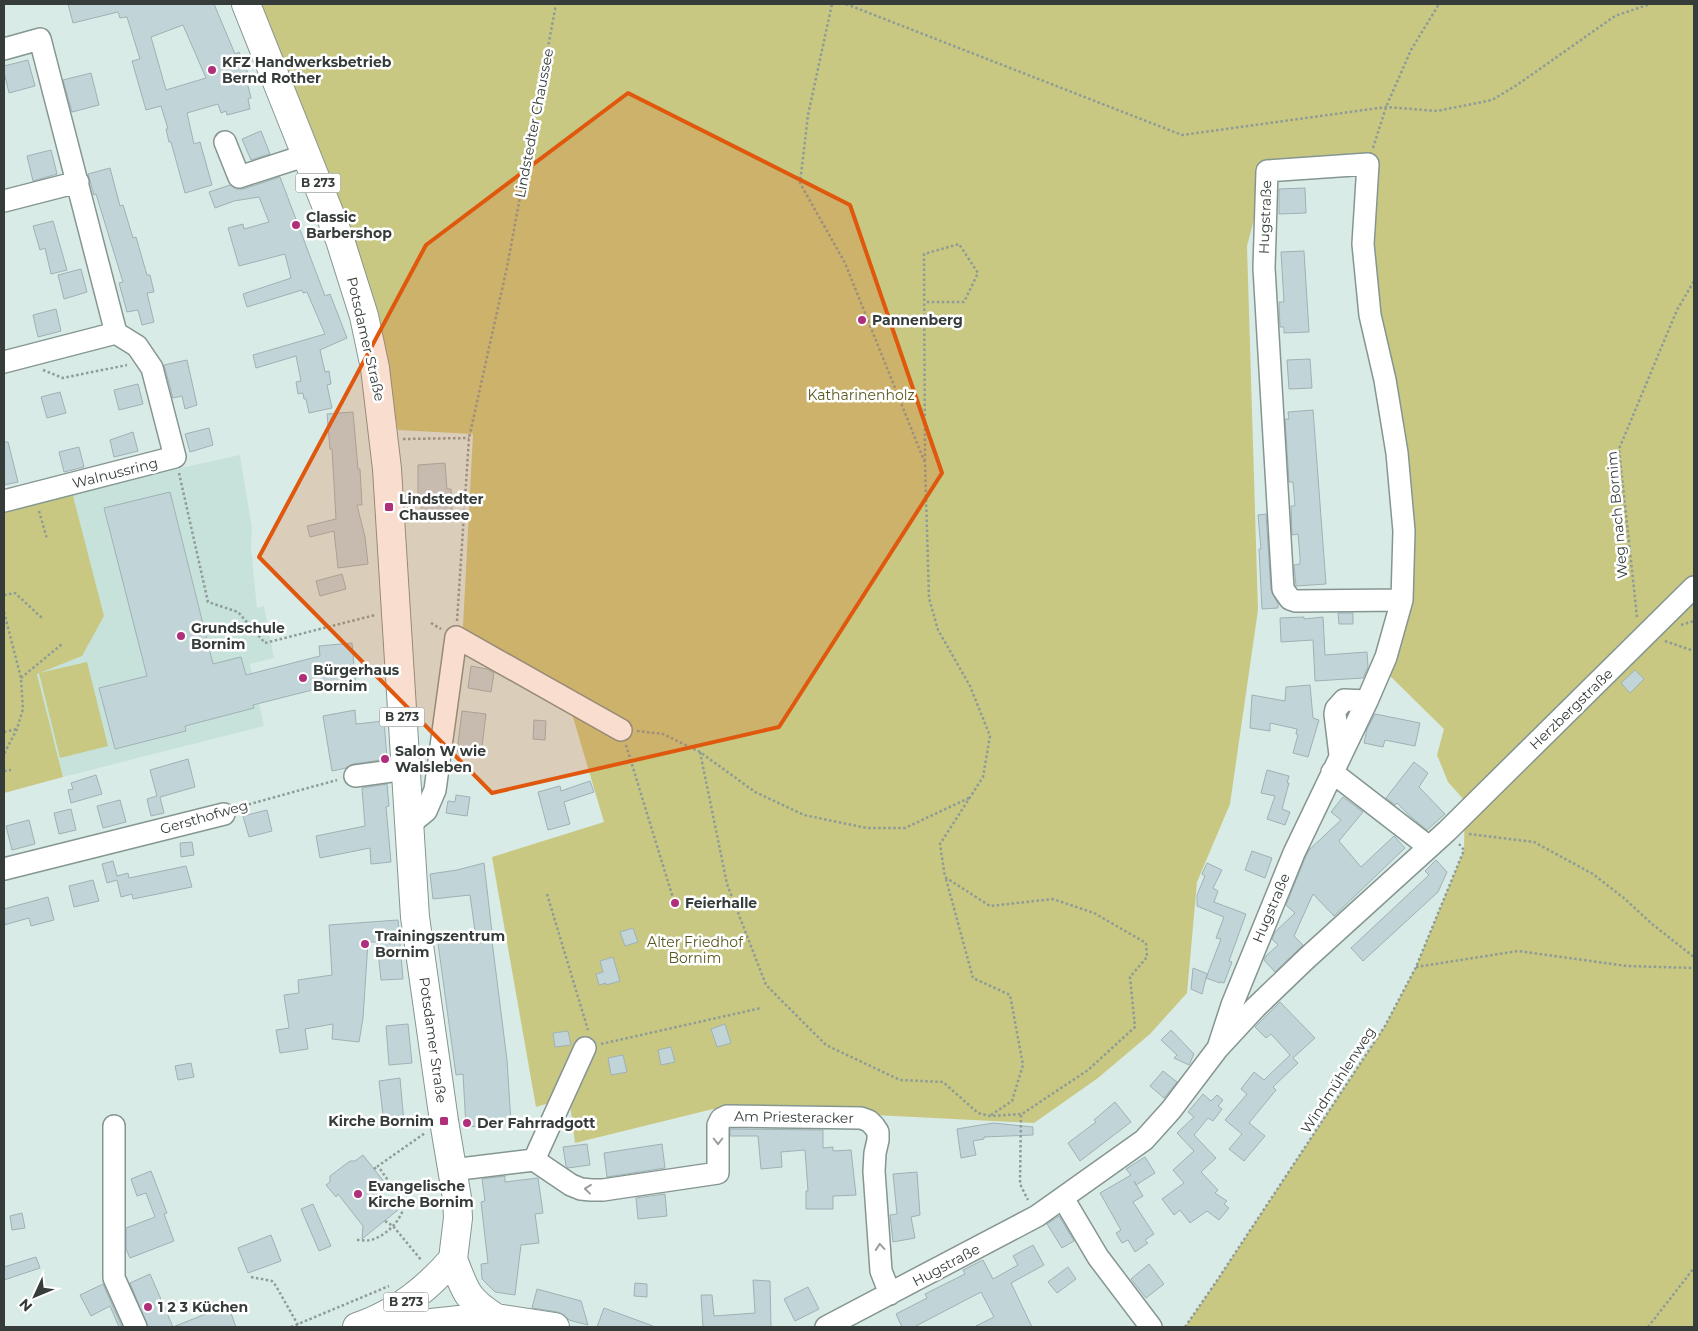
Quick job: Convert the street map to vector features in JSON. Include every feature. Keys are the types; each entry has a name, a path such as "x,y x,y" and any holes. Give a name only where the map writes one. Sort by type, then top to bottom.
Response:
{"main road":[{"name":"Potsdamer Straße","path":"246,4 340,240 364,316 377,377 385,439 415,916 457,1198 458,1218 454,1259"},
{"path":"454,1259 470,1298 496,1318"},
{"name":"B 273","path":"372,1321 394,1311 418,1294 454,1259"},
{"path":"372,1321 496,1318 555,1327"}],"street":[{"path":"4,49 40,39 116,333 9,360"},
{"path":"225,142 239,177 307,155"},
{"path":"1368,164 1363,244 1370,315 1385,380 1397,452 1404,531 1402,600 1386,657 1367,701 1344,700 1336,708 1336,763 1429,847"},
{"name":"Hugstraße","path":"1368,164 1267,171 1264,268 1283,589 1290,599 1296,601 1402,600"},
{"path":"4,201 78,182"},
{"name":"Walnussring","path":"4,501 175,457 152,368 146,356 137,346 116,333"},
{"name":"Herzbergstraße","path":"1447,831 1694,587"},
{"path":"409,825 426,811 435,790 456,637 621,730"},
{"name":"Hugstraße","path":"1218,1048 1232,1005 1270,909 1336,763"},
{"path":"355,776 406,769"},
{"name":"Gersthofweg","path":"4,869 224,814"},
{"name":"Hugstraße","path":"826,1327 1037,1216 1144,1140 1197,1078 1218,1048 1256,1007 1447,831"},
{"path":"452,1170 534,1160 585,1048"},
{"name":"Am Priesteracker","path":"534,1160 571,1185 581,1189 603,1190 718,1173 718,1125 721,1119 727,1116 861,1118 869,1120 878,1132 874,1171 882,1271 890,1294"},
{"path":"114,1126 114,1278 136,1327"},
{"path":"1063,1198 1098,1257 1151,1327"}],"path":[{"name":"Lindstedter Chaussee","path":"456,637 469,438 507,267 556,4"},
{"path":"832,4 808,115 800,183 846,263 925,463"},
{"path":"846,4 1182,136 1386,107 1437,111 1492,100 1517,86 1615,16 1650,4"},
{"path":"1368,164 1386,107 1411,50 1439,4"},
{"path":"926,302 964,302 978,273 959,244 924,254 926,302 925,463 929,598 938,630 970,686 990,736 983,777 940,844 945,877 973,978 1010,995 1020,1047 1023,1064 1012,1101 990,1116"},
{"name":"Weg nach Bornim","path":"1643,638 1619,449 1678,310 1694,281"},
{"path":"9,360 63,378 141,362 146,356"},
{"path":"385,439 469,438"},
{"path":"175,457 208,602 238,612 265,644 396,609"},
{"path":"34,493 47,539"},
{"path":"4,595 15,593 42,618"},
{"path":"4,612 21,678 23,709 17,729 4,754"},
{"path":"1643,638 1694,650"},
{"path":"21,678 62,644"},
{"path":"4,732 17,729"},
{"path":"673,898 621,730 663,734 700,752 755,792 804,815 867,828 905,828 970,798"},
{"path":"700,752 727,884 766,985 826,1045 900,1080 944,1082 978,1113 990,1116 1022,1114 1088,1070 1135,1027 1130,977 1147,956 1146,943 1094,913 1052,899 990,906 945,877"},
{"path":"4,771 11,770"},
{"name":"Gersthofweg","path":"224,814 230,809 355,776"},
{"path":"1447,831 1534,842 1592,874 1694,957"},
{"name":"Windmühlenweg","path":"1185,1327 1385,1026 1416,967 1464,850 1447,831"},
{"path":"547,894 590,1036 585,1048"},
{"path":"1416,967 1518,951 1627,966 1694,968"},
{"path":"585,1048 761,1008"},
{"path":"1022,1114 1020,1184 1037,1216"},
{"path":"374,1169 425,1133 446,1132"},
{"path":"357,1240 371,1240 382,1234 399,1220 404,1206 378,1166"},
{"path":"385,1221 393,1226 426,1266"},
{"path":"1648,1327 1694,1268"},
{"path":"251,1277 272,1281 298,1325"},
{"path":"291,1327 372,1321"}],"highlighted area":[{"path":"628,93 850,205 942,473 779,727 492,793 259,557 426,245"}],"shaded area":[{"name":"Grundschule Bornim","path":"240,455 252,528 251,547 257,608 264,606 274,658 250,664 264,726 63,777 37,673 82,656 72,492"}],"green space":[{"name":"Katharinenholz","path":"256,4 1694,4 1694,1327 1185,1327 1385,1026 1416,967 1464,850 1465,801 1448,782 1437,755 1444,729 1386,672 1404,531 1370,315 1368,164 1267,171 1247,246 1258,610 1230,804 1197,882 1187,993 1150,1034 1098,1078 1034,1123 713,1109 575,1143 569,1097 536,1107 492,857 604,822 570,707 462,646 473,434 398,430 379,347"},
{"path":"72,492 104,616 82,656 37,674 63,777 4,793 4,510"},
{"path":"87,662 108,746 60,758 39,673"}],"building":[{"path":"68,4 214,4 235,54 239,52 251,80 247,82 251,98 248,99 250,109 227,115 226,111 221,113 218,104 187,113 194,144 200,142 212,185 185,193 171,142 169,142 166,129 168,129 161,106 146,110 132,61 140,59 127,17 120,18 118,12 73,23","holes":["183,25 206,78 166,90 151,37"]},
{"path":"28,60 35,86 9,93 4,66"},
{"path":"91,73 99,105 72,112 63,80"},
{"path":"261,131 270,154 251,160 242,139"},
{"path":"51,150 57,174 33,181 27,156"},
{"path":"110,168 120,206 123,205 133,238 136,237 154,292 147,293 154,322 142,325 138,310 127,312 119,283 123,282 88,174"},
{"path":"280,177 325,296 330,294 347,338 320,350 325,372 329,371 331,384 327,385 332,408 309,413 303,393 298,394 296,382 301,381 296,356 256,368 253,355 325,334 307,292 303,293 302,290 247,307 243,294 291,278 285,254 239,266 228,228 243,224 244,229 269,222 259,197 234,201 215,208 209,192 230,185 236,189 243,189"},
{"path":"1305,188 1306,213 1279,214 1279,189"},
{"path":"53,221 67,270 51,274 45,248 40,250 33,226"},
{"path":"1304,251 1309,332 1284,333 1284,327 1280,327 1279,302 1284,302 1281,252"},
{"path":"81,269 87,292 64,299 58,275"},
{"path":"56,309 61,331 38,337 33,315"},
{"path":"1310,359 1312,388 1289,389 1287,360"},
{"path":"187,360 197,405 185,409 182,396 173,398 164,365"},
{"path":"138,384 143,404 119,410 114,390"},
{"path":"60,392 66,413 47,418 41,397"},
{"path":"1313,410 1326,584 1296,586 1294,565 1300,564 1300,557 1298,534 1292,535 1291,506 1295,506 1293,482 1289,482 1285,419 1289,419 1288,412"},
{"path":"353,412 362,505 357,505 365,537 368,564 338,568 334,531 310,537 307,526 336,519 332,449 330,449 327,414"},
{"path":"209,428 213,445 190,452 185,434"},
{"path":"133,432 138,451 114,457 110,440"},
{"path":"4,442 8,442 18,482 4,485"},
{"path":"79,447 84,467 64,472 59,452"},
{"path":"445,463 447,489 451,489 452,514 422,516 420,495 418,495 418,465"},
{"path":"170,492 213,664 241,657 246,675 320,656 319,646 352,643 356,688 329,691 328,686 253,705 254,708 185,726 186,731 115,749 99,688 147,676 104,508"},
{"path":"1266,514 1271,590 1278,608 1262,609 1259,549 1261,549 1258,515"},
{"path":"342,574 346,589 320,596 316,581"},
{"path":"1338,613 1353,613 1353,624 1339,624"},
{"path":"1304,617 1304,619 1323,617 1325,655 1367,652 1368,667 1363,678 1315,681 1313,640 1281,642 1280,618"},
{"path":"471,666 487,669 494,673 491,692 468,688"},
{"path":"1635,670 1644,679 1630,693 1621,683"},
{"path":"1310,685 1313,718 1319,720 1308,757 1293,753 1298,735 1296,734 1297,729 1270,723 1270,731 1250,728 1252,695 1285,701 1286,687"},
{"path":"355,710 356,724 384,721 387,759 353,764 346,768 332,771 323,716"},
{"path":"462,711 486,714 481,754 457,751"},
{"path":"1375,714 1420,723 1415,746 1385,740 1383,747 1364,743 1367,729"},
{"path":"534,720 546,721 545,740 533,739"},
{"path":"188,759 195,787 160,797 164,813 151,816 147,799 157,796 150,770"},
{"path":"1414,762 1428,773 1419,787 1445,814 1427,830 1397,803 1395,805 1386,798"},
{"path":"1267,770 1289,776 1282,809 1290,812 1285,825 1267,819 1275,796 1261,793"},
{"path":"96,775 102,794 71,803 68,790 73,789 71,783"},
{"path":"590,781 594,792 564,802 570,824 548,830 538,792 560,786 561,791"},
{"path":"387,784 389,806 386,807 391,862 371,864 370,848 320,858 316,836 365,826 362,788"},
{"path":"456,795 470,797 467,816 446,813 448,801 455,802"},
{"path":"1343,797 1363,812 1339,841 1361,867 1394,836 1405,848 1334,916 1313,894 1294,936 1303,945 1275,972 1264,960 1278,945 1272,939 1275,932 1295,913 1286,905 1305,858 1309,850 1341,820 1331,812"},
{"path":"120,800 126,822 103,828 97,806"},
{"path":"71,809 76,830 59,834 54,813"},
{"path":"267,810 272,831 249,837 243,816"},
{"path":"29,820 35,844 12,850 6,826"},
{"path":"192,842 194,855 181,857 180,843"},
{"path":"1252,851 1272,858 1265,878 1245,870"},
{"path":"1436,860 1447,872 1438,892 1363,961 1351,948 1429,875 1425,871"},
{"path":"113,861 117,876 128,873 129,878 186,866 192,887 133,899 132,894 121,897 117,880 107,883 102,864"},
{"path":"484,863 507,1060 511,1123 466,1127 463,1074 456,1075 437,936 475,931 470,895 433,899 430,874"},
{"path":"1207,863 1222,870 1213,888 1218,891 1214,902 1246,914 1229,961 1232,962 1224,983 1206,978 1202,994 1191,989 1193,968 1208,974 1221,939 1216,938 1224,917 1197,906 1197,895 1205,876 1202,874"},
{"path":"93,880 99,901 74,907 69,886"},
{"path":"48,897 54,920 31,926 29,918 4,925 4,909"},
{"path":"398,920 403,979 381,980 377,942 368,942 363,1018 359,1042 332,1039 333,1024 305,1029 308,1049 280,1053 276,1030 289,1028 284,995 299,993 298,980 332,975 329,925"},
{"path":"633,928 638,942 625,946 620,932"},
{"path":"613,957 620,981 599,985 596,974 603,972 600,961"},
{"path":"1280,1002 1315,1038 1293,1058 1298,1063 1273,1087 1276,1090 1249,1123 1265,1136 1244,1161 1229,1149 1242,1134 1225,1120 1247,1094 1241,1089 1254,1072 1264,1080 1290,1055 1271,1034 1266,1038 1255,1027"},
{"path":"408,1024 412,1063 389,1065 386,1026"},
{"path":"725,1024 731,1043 717,1047 711,1029"},
{"path":"1171,1030 1194,1054 1189,1065 1174,1058 1177,1055 1161,1040"},
{"path":"568,1031 571,1045 555,1047 553,1033"},
{"path":"671,1047 675,1062 661,1065 658,1050"},
{"path":"623,1055 627,1072 611,1075 608,1058"},
{"path":"191,1063 194,1077 178,1080 175,1066"},
{"path":"1163,1071 1177,1082 1164,1098 1150,1086"},
{"path":"400,1078 404,1121 383,1115 379,1081"},
{"path":"1203,1094 1211,1101 1217,1095 1223,1100 1218,1106 1222,1109 1213,1121 1208,1118 1194,1135 1216,1158 1201,1172 1218,1190 1215,1193 1227,1201 1224,1204 1229,1208 1219,1220 1207,1211 1190,1223 1180,1210 1174,1215 1162,1199 1184,1183 1173,1170 1194,1151 1177,1133 1194,1117 1188,1112"},
{"path":"1115,1102 1131,1122 1080,1161 1068,1143 1096,1122 1094,1120"},
{"path":"993,1123 1033,1127 1033,1135 984,1137 984,1139 973,1141 976,1155 961,1158 957,1129"},
{"path":"730,1129 823,1130 823,1148 833,1147 833,1151 851,1150 856,1195 833,1196 833,1209 806,1209 806,1191 808,1191 805,1150 781,1152 782,1167 761,1169 758,1136 730,1136"},
{"path":"587,1144 590,1165 568,1168 563,1147"},
{"path":"662,1144 665,1168 607,1177 604,1153"},
{"name":"Evangelische Kirche Bornim","path":"363,1155 389,1188 372,1202 404,1205 362,1239 363,1226 338,1194 336,1197 326,1185 330,1182 330,1176 350,1161 355,1161"},
{"path":"1145,1157 1155,1173 1136,1185 1143,1196 1133,1202 1154,1234 1145,1240 1148,1243 1135,1252 1128,1240 1122,1243 1116,1233 1121,1230 1100,1193 1131,1175 1126,1169"},
{"path":"151,1171 167,1213 164,1214 174,1241 130,1258 126,1249 126,1228 155,1217 146,1193 137,1196 131,1179"},
{"path":"917,1172 920,1215 911,1217 915,1238 893,1242 890,1215 897,1214 893,1174"},
{"path":"505,1176 505,1182 538,1178 543,1213 535,1214 539,1243 521,1245 515,1295 495,1292 482,1279 481,1264 488,1263 481,1202 485,1201 482,1179"},
{"path":"665,1194 667,1216 638,1219 636,1198"},
{"path":"313,1204 331,1246 319,1251 301,1209"},
{"path":"22,1213 25,1228 12,1230 10,1216"},
{"path":"1059,1216 1074,1241 1062,1248 1047,1224"},
{"path":"271,1235 281,1261 248,1273 238,1248"},
{"path":"1033,1245 1044,1265 1011,1283 1032,1327 974,1327 994,1317 981,1292 914,1327 902,1327 896,1314 927,1298 925,1294 965,1274 963,1270 983,1260 993,1279 1018,1265 1013,1256"},
{"path":"36,1257 40,1268 4,1280 4,1267"},
{"path":"1149,1264 1164,1284 1146,1298 1131,1279"},
{"path":"1068,1267 1076,1279 1057,1293 1048,1282"},
{"name":"1 2 3 Küchen","path":"150,1274 173,1327 148,1327 130,1283"},
{"path":"753,1280 770,1281 771,1327 703,1327 701,1295 712,1295 714,1316 755,1313"},
{"path":"635,1283 647,1284 647,1297 634,1296"},
{"path":"103,1284 122,1327 119,1327 110,1306 91,1316 80,1295"},
{"path":"808,1287 819,1309 795,1321 784,1299"},
{"path":"537,1289 581,1301 588,1325 569,1320 558,1312 532,1308"},
{"path":"228,1305 236,1327 173,1327"},
{"path":"604,1308 653,1326 597,1327"}],"place":[{"name":"KFZ Handwerksbetrieb Bernd Rother","path":"212,70"},
{"name":"Classic Barbershop","path":"296,225"},
{"name":"Pannenberg","path":"862,320"},
{"name":"Lindstedter Chaussee","path":"389,507"},
{"name":"Grundschule Bornim","path":"181,636"},
{"name":"Bürgerhaus Bornim","path":"303,678"},
{"name":"Salon W wie Walsleben","path":"385,759"},
{"name":"Feierhalle","path":"675,903"},
{"name":"Trainingszentrum Bornim","path":"365,944"},
{"name":"Kirche Bornim","path":"444,1121"},
{"name":"Der Fahrradgott","path":"467,1123"},
{"name":"Evangelische Kirche Bornim","path":"358,1194"},
{"name":"1 2 3 Küchen","path":"148,1307"}],"park label":[{"name":"Alter Friedhof Bornim","path":"695,950"}]}
